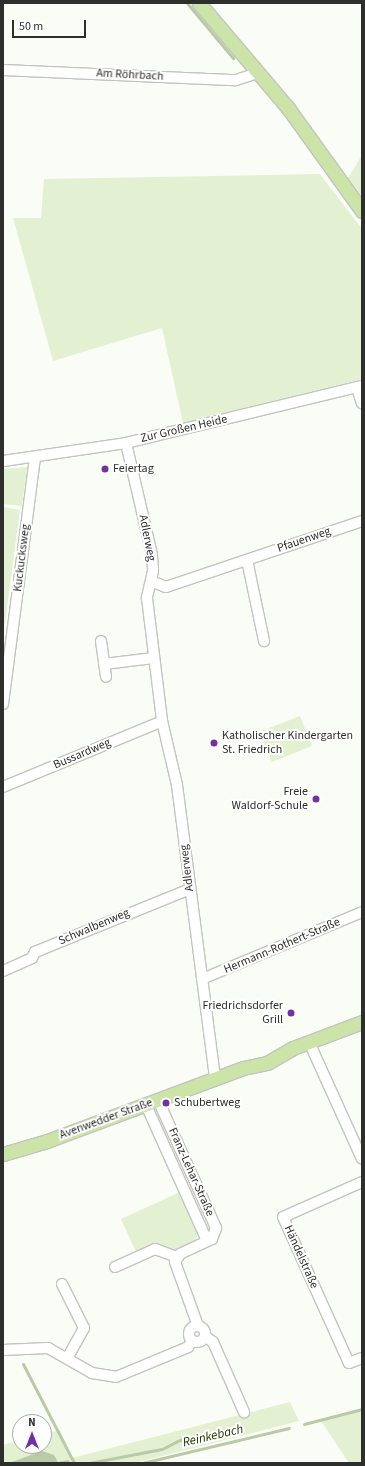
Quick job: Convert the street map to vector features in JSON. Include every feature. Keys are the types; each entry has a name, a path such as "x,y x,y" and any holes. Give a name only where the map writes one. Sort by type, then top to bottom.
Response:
{"main road":[{"path":"199,3 260,77 279,110 303,134 362,211"},
{"name":"Avenwedder Straße","path":"6,1150 47,1141 243,1068 267,1063 293,1048 362,1022"}],"street":[{"name":"Am Röhrbach","path":"3,70 236,80 260,77"},
{"path":"359,387 362,403"},
{"name":"Zur Großen Heide","path":"3,461 35,459 126,443 359,387"},
{"name":"Adlerweg","path":"126,443 152,555 151,582 147,598 154,658 162,721 177,785 215,1078"},
{"name":"Kuckucksweg","path":"3,704 6,657 35,459"},
{"name":"Pfauenweg","path":"151,582 166,587 362,521"},
{"path":"247,560 264,641"},
{"path":"102,641 106,677"},
{"path":"104,664 154,658"},
{"name":"Bussardweg","path":"3,787 162,721"},
{"name":"Schwalbenweg","path":"3,971 32,958 35,952 190,889"},
{"name":"Hermann-Rothert-Straße","path":"202,979 362,912"},
{"path":"308,1042 362,1159"},
{"name":"Franz-Lehar-Straße","path":"146,1105 207,1242 215,1236 216,1228 158,1100"},
{"name":"Händelstraße","path":"362,1182 283,1217 349,1363 362,1358"},
{"path":"115,1267 155,1249 177,1257 207,1242"},
{"path":"177,1257 176,1267 198,1326 205,1336 212,1342 244,1412"},
{"path":"62,1284 84,1328 68,1357"},
{"path":"192,1341 189,1331 198,1326"},
{"path":"192,1341 200,1342 205,1336"},
{"path":"3,1350 38,1347 68,1357 92,1373 116,1377 188,1347 192,1341"}],"shaded area":[{"path":"362,155 362,196 348,178"},
{"path":"320,174 362,229 362,379 183,423 162,328 53,361 13,218 41,218 44,179"},
{"path":"27,467 22,506 3,504 3,469"},
{"path":"3,507 20,510 3,637"},
{"path":"300,716 312,746 272,762 259,732"},
{"path":"180,1192 199,1231 196,1240 173,1251 159,1244 137,1254 121,1219"},
{"path":"290,1402 299,1421 135,1463 3,1463 3,1445 12,1442 12,1454 52,1454 52,1432 60,1430 72,1458"},
{"path":"362,1411 362,1463 349,1463 321,1421"},
{"path":"34,1454 51,1454 54,1455 58,1462 68,1460 71,1463 9,1463"}],"waterway":[{"path":"187,3 233,58"},
{"path":"23,1364 74,1463"},
{"name":"Reinkebach","path":"304,1424 362,1409"},
{"path":"89,1463 162,1449 180,1440 231,1428"},
{"name":"Reinkebach","path":"142,1463 289,1428"}],"place":[{"name":"Feiertag","path":"105,469"},
{"name":"Katholischer Kindergarten St. Friedrich","path":"214,743"},
{"name":"Freie Waldorf-Schule","path":"316,799"},
{"name":"Friedrichsdorfer Grill","path":"291,1013"},
{"name":"Schubertweg","path":"166,1103"}]}
